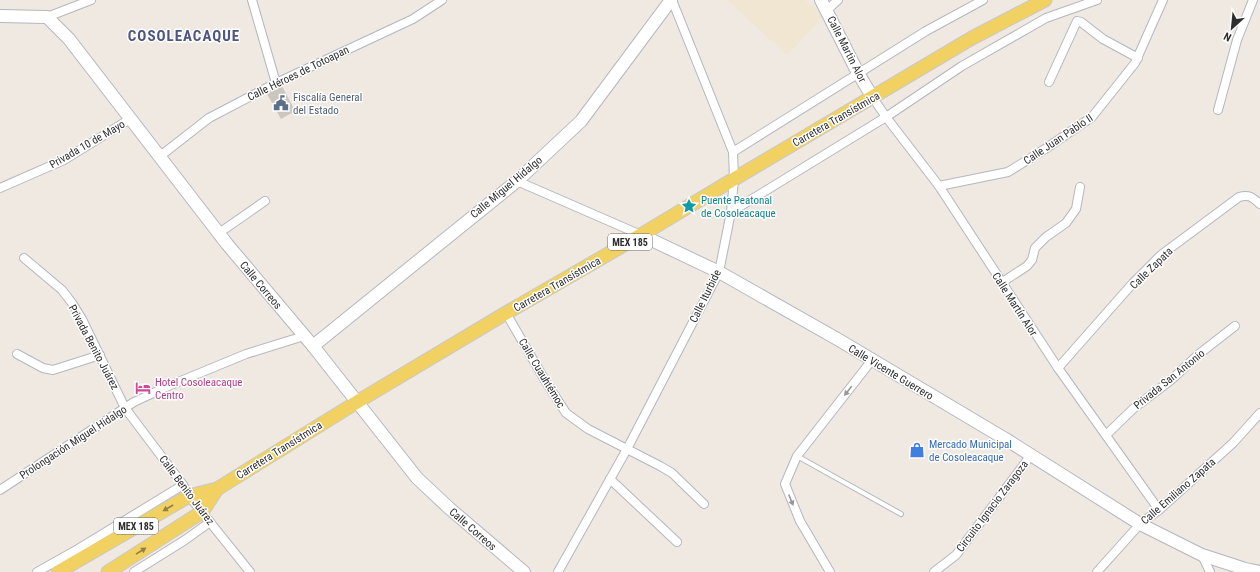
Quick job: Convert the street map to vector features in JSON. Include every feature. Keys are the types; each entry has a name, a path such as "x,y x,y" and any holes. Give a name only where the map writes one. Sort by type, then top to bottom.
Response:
{"main road":[{"name":"Calle Miguel Hidalgo","path":"313,346 516,181 581,121 672,0"},
{"name":"Carretera Transístmica","path":"58,572 186,491 217,489 357,402 506,313 641,235 972,38 1045,0"},
{"name":"Calle Martin Alor","path":"824,5 858,73 873,98"},
{"path":"0,16 47,17"},
{"name":"Calle Correos","path":"47,17 69,39 219,233 313,346 417,478 449,508 524,572"},
{"name":"Calle Vicente Guerrero","path":"641,235 719,272 872,360 1031,455 1140,524 1202,555 1260,572"},
{"name":"Carretera Transístmica","path":"108,572 206,517 217,489"}],"street":[{"path":"47,17 91,0"},
{"path":"252,0 276,83"},
{"name":"Calle Héroes de Totoapan","path":"159,157 209,118 276,83 413,19 442,0"},
{"name":"Calle Iturbide","path":"558,572 627,449 719,272 731,212 734,179 733,152 672,0"},
{"path":"824,5 838,0"},
{"path":"733,152 926,31 983,0"},
{"path":"731,212 886,117 962,66 1046,18 1096,0"},
{"name":"Calle Juan Pablo II","path":"939,186 1008,172 1092,117 1136,63 1163,0"},
{"path":"1218,110 1237,40 1253,0"},
{"path":"1049,82 1077,22 1081,22 1103,39 1138,58"},
{"name":"Calle Martín Alor","path":"873,98 939,186 1058,368 1159,510"},
{"name":"Privada 10 de Mayo","path":"0,188 64,160 130,119"},
{"name":"Calle Vicente Guerrero","path":"516,181 641,235"},
{"path":"1001,283 1028,266 1032,260 1035,248 1046,237 1066,223 1076,209 1080,187"},
{"name":"Calle Zapata","path":"1058,368 1133,283 1161,254 1239,197 1245,195 1253,198 1260,204"},
{"path":"219,233 266,201"},
{"name":"Privada Benito Juárez","path":"24,258 62,290 72,303 82,319 125,408"},
{"name":"Calle Cuauhtémoc","path":"506,313 546,382 566,413 588,429 672,473 704,504"},
{"name":"Privada San Antonio","path":"1106,435 1134,408 1171,380 1199,354 1235,326"},
{"name":"Prolongación Miguel Hidalgo","path":"0,490 134,402 246,354 304,336"},
{"path":"17,354 43,368 53,370 100,355"},
{"path":"830,572 800,521 785,484 797,456 872,360"},
{"name":"Calle Benito Juárez","path":"125,408 186,491 250,572"},
{"name":"Calle Emiliano Zapata","path":"1097,572 1140,524 1159,510 1233,443 1260,412"},
{"name":"Circuito Ignacio Zaragoza","path":"934,572 956,555 1031,455"},
{"path":"610,479 677,542"},
{"path":"37,572 186,491"},
{"path":"134,572 185,540 206,517"},
{"path":"1202,555 1210,572"}],"lane":[{"path":"797,456 902,514"}],"shaded area":[{"path":"727,0 805,0 824,16 787,55"}],"building":[{"name":"Fiscalía General del Estado","path":"282,86 295,111 281,119 267,94"}],"place":[{"name":"Fiscalía General del Estado","path":"281,103"},
{"name":"Puente Peatonal de Cosoleacaque","path":"689,206"},
{"name":"Hotel Cosoleacaque Centro","path":"143,388"},
{"name":"Mercado Municipal de Cosoleacaque","path":"917,450"}],"district":[{"name":"COSOLEACAQUE","path":"184,36"}]}
